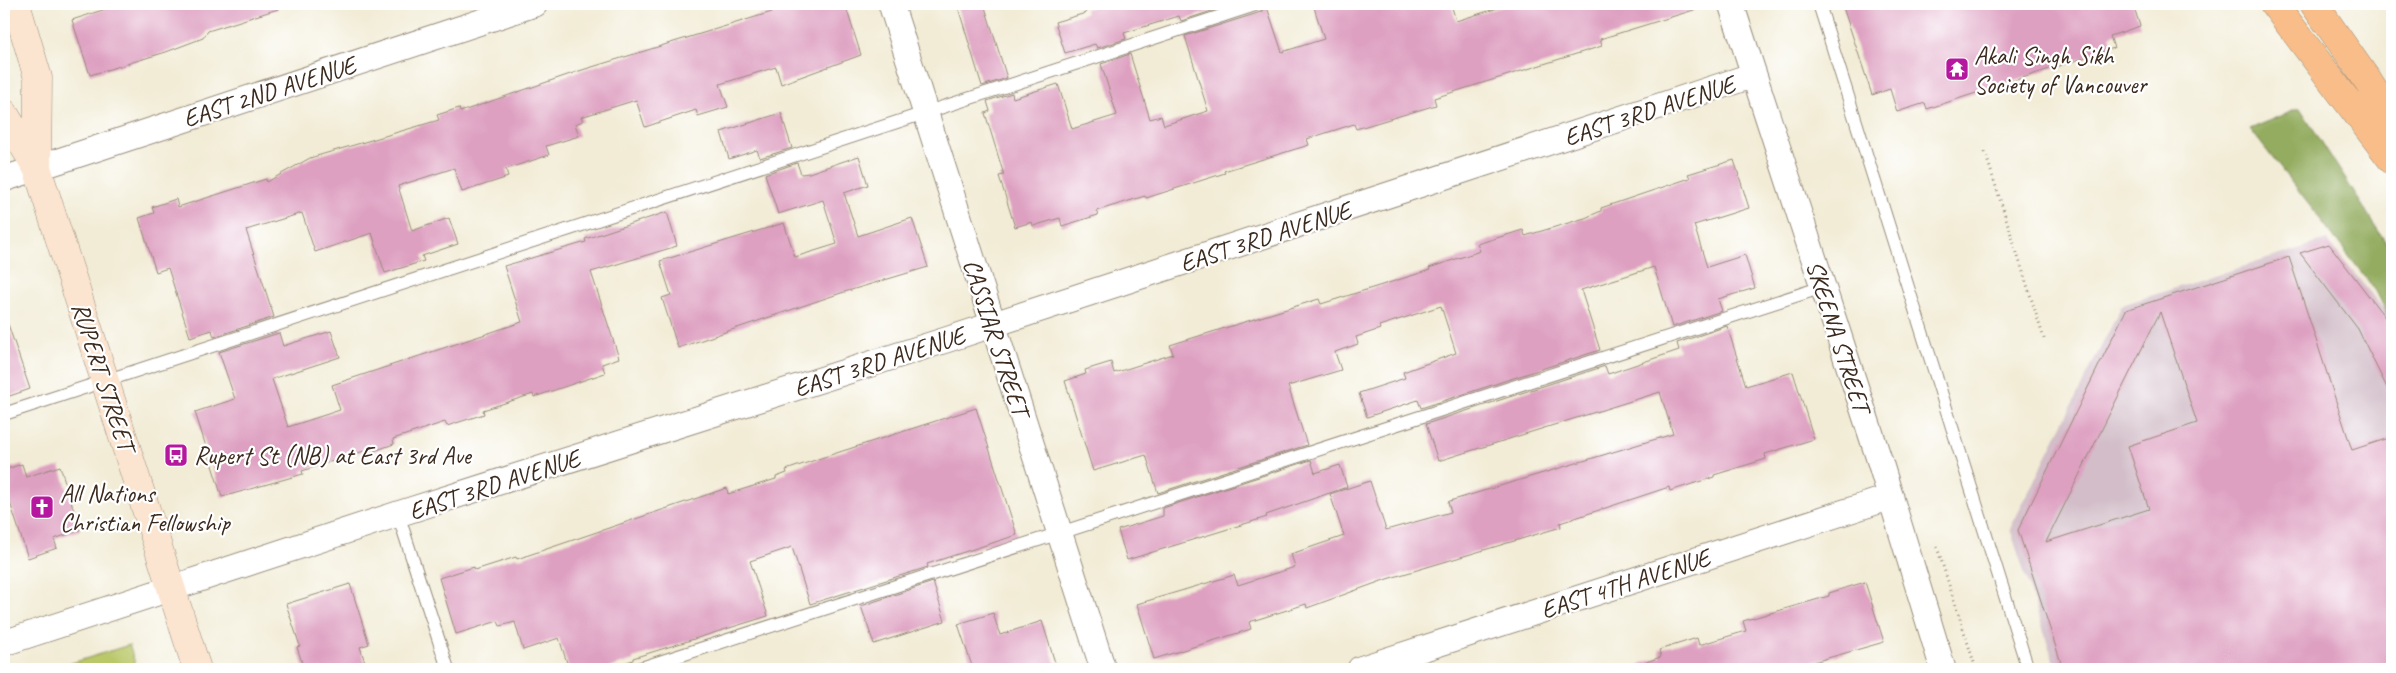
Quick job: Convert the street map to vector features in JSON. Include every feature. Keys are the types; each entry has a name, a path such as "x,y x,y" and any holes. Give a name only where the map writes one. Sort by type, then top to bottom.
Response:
{"highway":[{"path":"2274,4 2392,160"},
{"path":"2314,4 2368,80 2392,120"}],"main road":[{"name":"RUPERT STREET","path":"16,4 38,78 37,168"},
{"name":"RUPERT STREET","path":"4,113 37,168 197,669"}],"street":[{"name":"EAST 2ND AVENUE","path":"4,179 535,4"},
{"name":"CASSIAR STREET","path":"891,4 1103,669"},
{"name":"SKEENA STREET","path":"1731,4 1891,497 1943,669"},
{"name":"EAST 3RD AVENUE","path":"4,643 398,514 993,324 1754,75"},
{"name":"EAST 4TH AVENUE","path":"1360,669 1891,497"}],"lane":[{"path":"4,414 1258,4"},
{"path":"1819,4 2028,669"},
{"path":"638,669 1823,287"},
{"path":"398,514 448,669"}],"path":[{"path":"1985,152 2045,342"}],"shaded area":[{"path":"2327,240 2392,319 2392,669 2056,669 2010,529 2122,305"}],"green space":[{"path":"2300,108 2392,252 2392,324 2376,291 2250,129"},
{"path":"129,645 137,669 53,669"}],"building":[{"path":"121,4 277,4 278,9 208,31 203,38 166,52 90,75 72,20"},
{"path":"798,4 845,4 861,55 781,84 776,67 720,84 728,107 698,116 696,110 645,127 636,100 581,117 583,121 575,124 579,136 546,146 549,155 506,169 508,177 462,192 454,168 398,186 412,231 449,218 458,244 422,256 424,261 385,273 372,233 315,252 302,213 246,230 274,317 214,337 212,330 190,337 168,268 156,272 139,218 154,213 152,207 176,199 178,207 266,179 267,182 310,158 439,120 437,115 459,108 460,112 579,71"},
{"path":"957,4 984,4 1007,78 982,86"},
{"path":"1103,4 1233,4 1181,21 1179,16 1124,33 1126,39 1097,48 1095,44 1065,53 1055,22 1086,13 1085,9"},
{"path":"1266,4 1282,52 1324,39 1313,4 1406,4 1408,10 1430,4 1451,4 1456,21 1511,4 1697,4 1697,9 1600,39 1602,46 1434,98 1436,105 1356,129 1354,124 1307,139 1309,145 1224,171 1225,173 1146,198 1145,196 1096,211 1098,215 1062,226 1060,218 1033,226 1032,222 1015,227 999,176 1004,175 985,113 990,111 987,101 1012,93 1013,98 1058,84 1072,129 1117,115 1101,64 1130,54 1150,119 1161,116 1164,125 1208,111 1185,36 1261,12"},
{"name":"Akali Singh Sikh Society of Vancouver","path":"1842,4 2133,4 2140,26 2110,36 2114,48 1927,109 1925,103 1897,112 1890,89 1872,95"},
{"path":"781,113 792,148 760,158 757,150 729,159 721,132"},
{"path":"859,156 868,185 844,193 858,236 912,218 928,267 841,293 678,348 662,298 671,295 660,261 784,223 795,257 837,244 823,200 778,214 765,174 797,163 801,174 809,173"},
{"path":"1734,160 1749,208 1694,225 1707,267 1745,255 1755,288 1718,299 1722,311 1672,327 1654,267 1581,290 1600,350 1421,408 1418,400 1367,417 1359,393 1405,378 1403,372 1456,353 1441,306 1379,326 1380,329 1356,337 1358,344 1335,352 1341,370 1288,386 1307,445 1158,493 1146,455 1093,471 1065,381 1086,374 1085,370 1111,362 1114,373 1173,354 1170,345 1319,299 1321,304 1430,270 1429,268 1480,251 1477,244 1523,230 1525,236 1585,218 1601,211 1601,208 1690,178 1688,174"},
{"path":"667,212 677,246 591,272 619,358 602,364 605,373 534,397 533,394 483,410 484,414 447,426 445,422 393,439 394,444 365,454 364,451 302,471 303,474 222,497 195,412 235,399 219,352 279,333 283,346 331,331 340,357 272,379 288,427 340,410 332,385 522,322 504,266 586,242 585,239"},
{"path":"2329,244 2384,316 2392,333 2392,398 2358,329 2300,253"},
{"path":"2289,257 2352,450 2392,437 2392,669 2063,669 2018,530 2126,310","holes":["2160,312 2197,423 2128,446 2149,509 2046,542"]},
{"path":"8,324 30,389 4,398 4,325"},
{"path":"1727,326 1746,386 1793,372 1814,439 1765,454 1766,459 1714,475 1714,477 1670,491 1669,487 1560,523 1561,527 1387,579 1307,608 1306,604 1249,622 1251,629 1154,659 1137,604 1234,575 1238,585 1295,567 1291,554 1344,536 1330,494 1370,481 1386,530 1451,512 1448,502 1450,501 1673,434 1660,392 1438,461 1426,424 1605,366 1608,374 1679,350 1677,343"},
{"path":"976,408 1017,535 927,564 928,567 810,604 792,547 750,561 768,616 633,658 633,660 606,669 569,669 559,638 523,650 515,622 500,626 498,621 456,634 439,578 474,567 475,570 516,557 517,559 727,488 728,494 776,479 776,477 787,473 786,470"},
{"path":"1311,460 1315,473 1340,465 1347,487 1266,515 1267,517 1127,560 1118,530 1163,516 1163,508"},
{"name":"All Nations Christian Fellowship","path":"22,464 26,477 60,466 80,530 54,539 57,548 28,558 4,484 4,470"},
{"path":"933,582 945,621 874,644 861,606"},
{"path":"1865,582 1884,642 1789,669 1641,669 1640,664 1661,657 1659,650 1697,638 1699,645 1746,631 1743,621 1829,596 1829,593"},
{"path":"350,584 369,644 360,647 366,665 352,669 304,669 297,647 300,646 286,604"},
{"path":"993,613 1000,635 1042,621 1057,669 973,669 958,624"}],"place":[{"name":"Akali Singh Sikh Society of Vancouver","path":"1957,69"},
{"name":"Rupert St (NB) at East 3rd Ave","path":"176,455"},
{"name":"All Nations Christian Fellowship","path":"42,507"}]}
